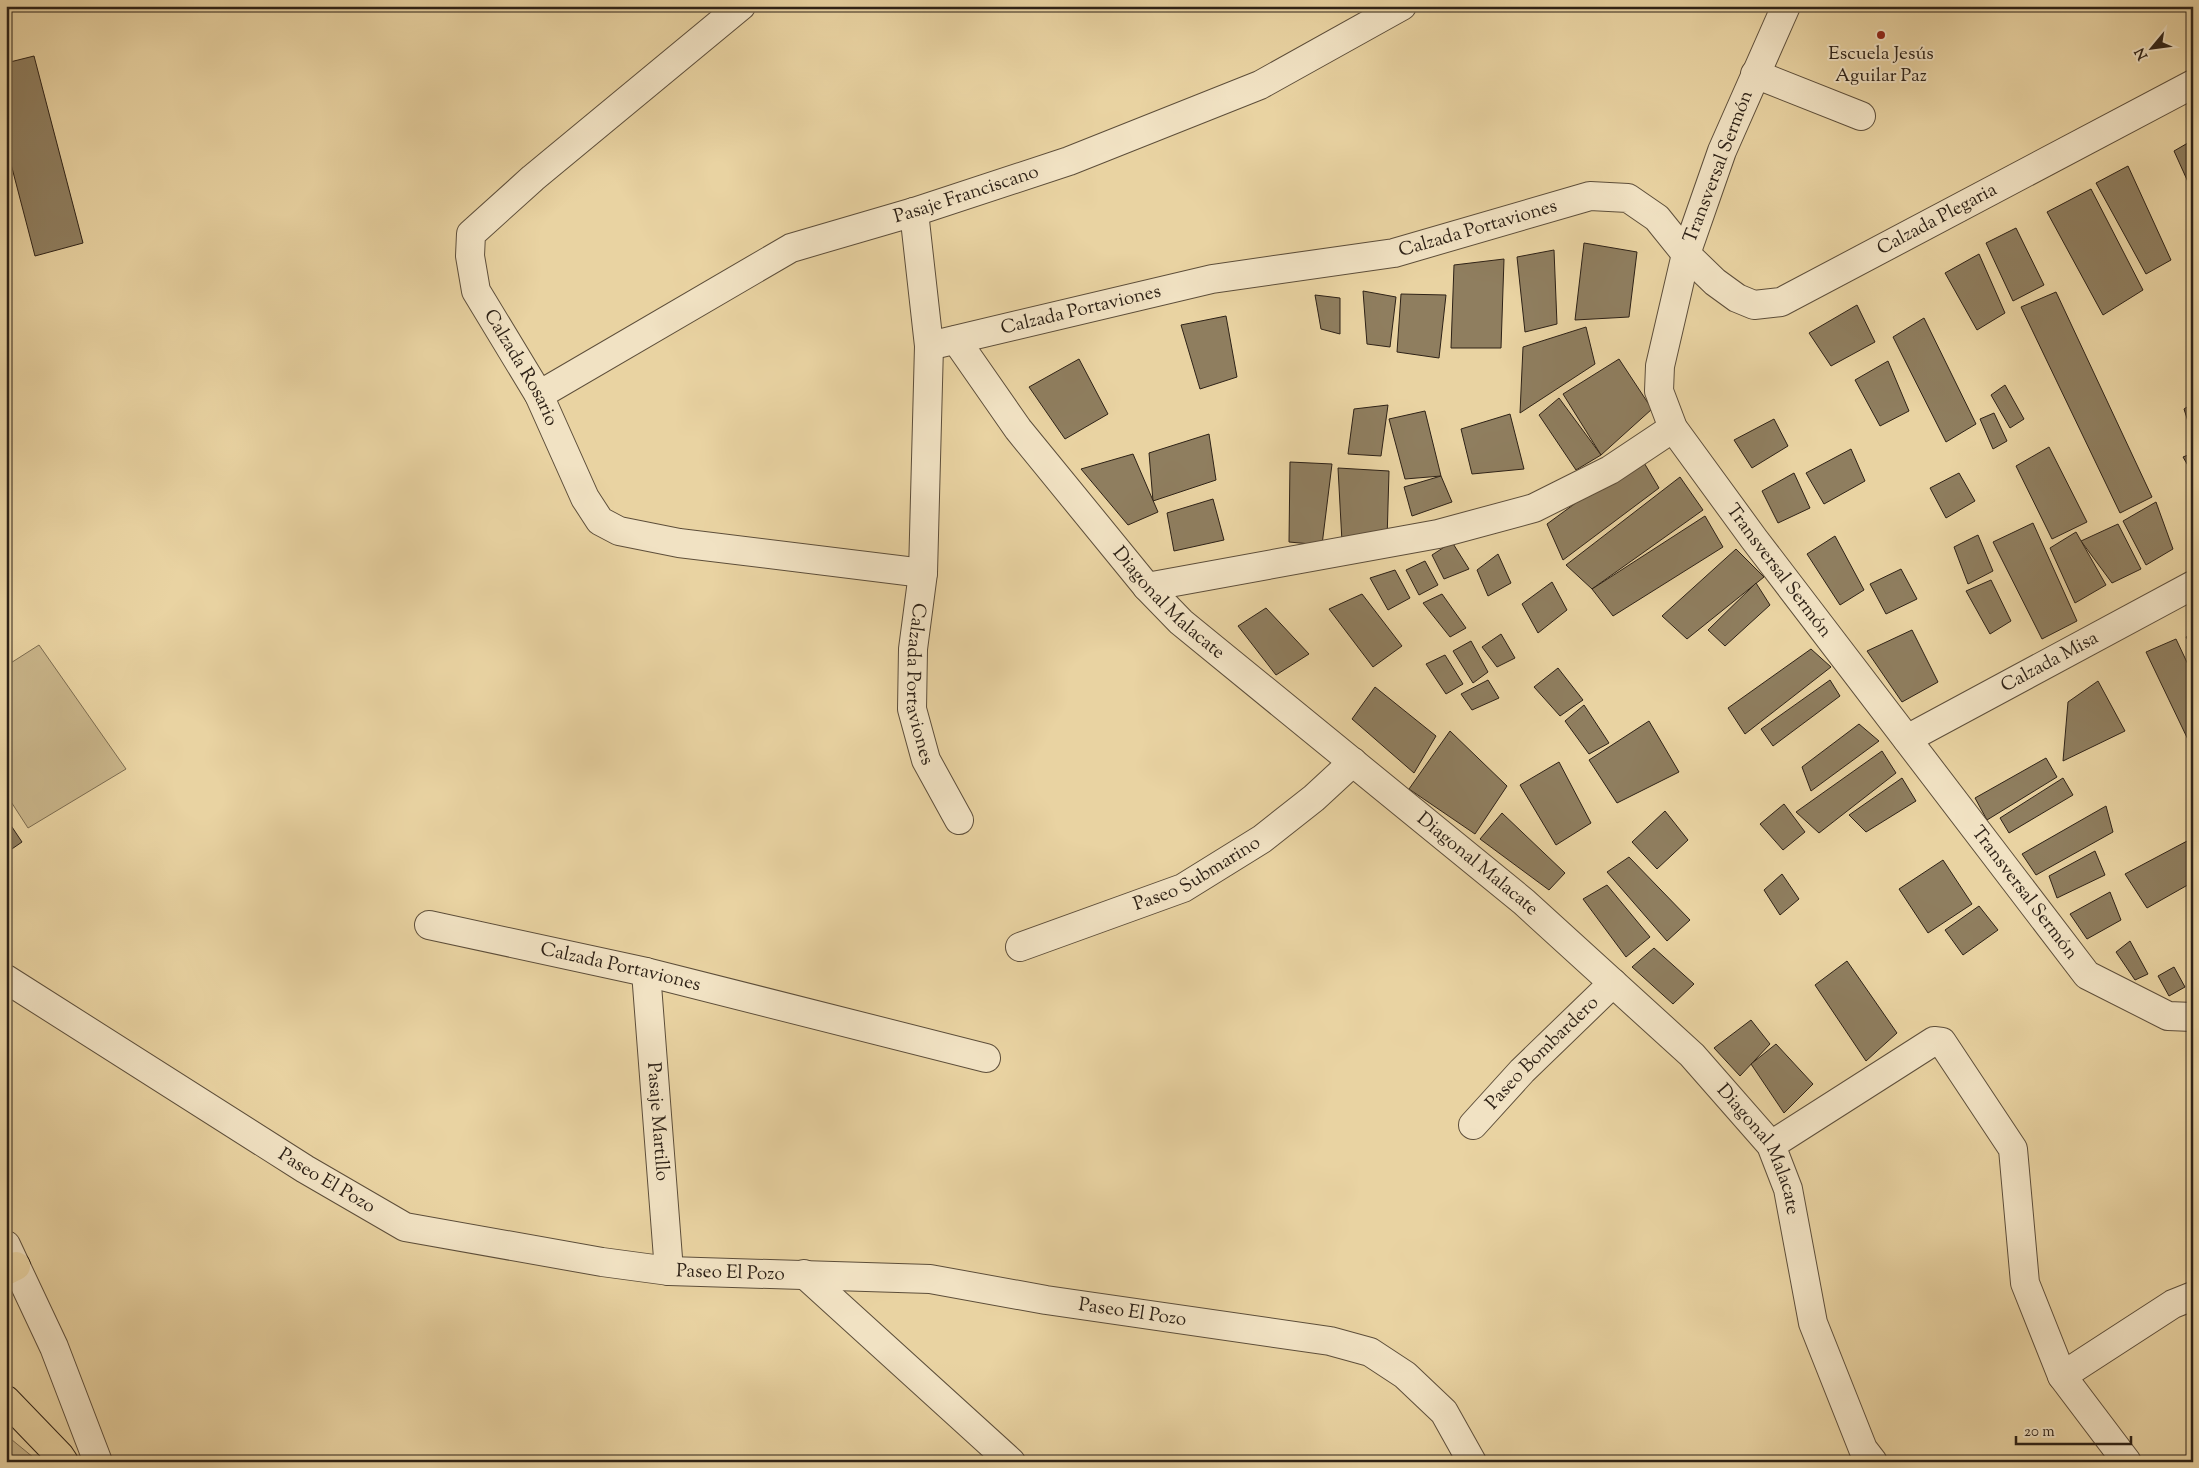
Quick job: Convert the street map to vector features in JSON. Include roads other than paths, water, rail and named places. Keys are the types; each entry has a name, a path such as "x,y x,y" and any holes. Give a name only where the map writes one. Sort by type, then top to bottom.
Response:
{"highway":[{"path":"6,1400 64,1462"}],"street":[{"name":"Calzada Rosario","path":"741,6 533,178 470,234 470,256 476,290 539,395 585,498 600,521 619,530 678,543 923,572"},
{"name":"Pasaje Franciscano","path":"539,395 791,248 914,212 1069,161 1260,85 1402,6"},
{"name":"Transversal Sermón","path":"1786,6 1722,151 1686,254 1660,366 1659,392 1673,428 1754,540 2087,975 2168,1016 2193,1017"},
{"path":"1755,74 1861,116"},
{"name":"Calzada Plegaria","path":"1686,254 1715,282 1737,298 1754,305 1781,302 2193,84"},
{"name":"Calzada Portaviones","path":"959,820 926,760 912,709 913,649 923,572 930,346 1212,279 1394,253 1590,196 1628,198 1656,218 1686,254"},
{"path":"914,212 930,346"},
{"name":"Diagonal Malacate","path":"956,340 1018,429 1147,587 1181,622 1524,902 1692,1055 1771,1145 1788,1190 1812,1323 1864,1449 1873,1462"},
{"path":"1147,587 1438,534 1534,508 1610,470 1673,428"},
{"name":"Calzada Misa","path":"1907,739 2193,585"},
{"name":"Paseo Submarino","path":"1020,947 1183,888 1262,839 1314,798 1353,762"},
{"name":"Calzada Portaviones","path":"429,925 646,972 986,1058"},
{"name":"Pasaje Martillo","path":"646,972 669,1271"},
{"name":"Paseo El Pozo","path":"6,980 305,1169 405,1227 602,1262 669,1271 930,1279 1046,1300 1330,1341 1370,1352 1405,1375 1444,1412 1472,1462"},
{"name":"Paseo Bombardero","path":"1473,1125 1522,1071 1613,983"},
{"path":"1771,1145 1934,1041 1942,1042 2013,1149 2025,1282 2062,1376 2124,1461"},
{"path":"10,1261 54,1348 98,1462"},
{"path":"804,1274 1011,1462"},
{"path":"2062,1376 2173,1304 2193,1296"},
{"path":"1444,1412 1449,1462"}],"place":[{"name":"Escuela Jesús Aguilar Paz","path":"1881,35"}]}
